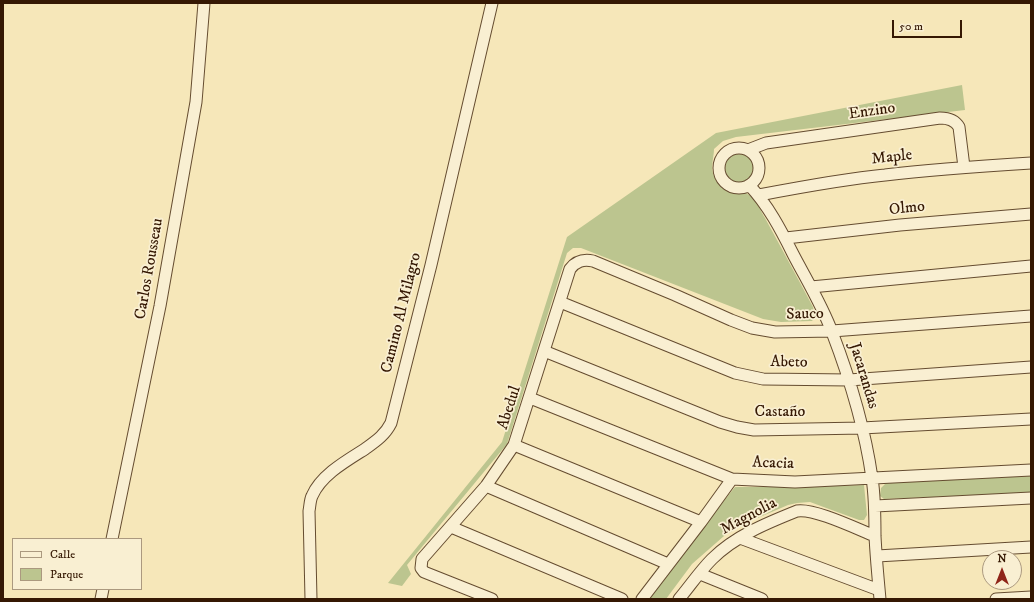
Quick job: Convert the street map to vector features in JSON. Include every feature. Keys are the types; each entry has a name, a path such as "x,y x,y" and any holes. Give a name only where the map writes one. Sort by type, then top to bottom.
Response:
{"street":[{"name":"Carlos Rousseau","path":"112,538 160,306 196,102 204,3"},
{"name":"Camino Al Milagro","path":"311,599 309,511 311,497 318,484 380,438 387,431 391,423 431,265 492,3"},
{"name":"Enzino","path":"748,150 766,143 947,118 957,123 959,127 964,167"},
{"path":"740,148 748,150 756,157 759,167 757,177 749,185 737,188 729,185 721,176 719,168 721,160 729,151 740,148"},
{"name":"Maple","path":"759,195 876,176 964,167 1031,163"},
{"name":"Jacarandas","path":"749,185 759,195 786,238 832,331 849,380 862,428 872,478 875,506 876,556 880,594"},
{"name":"Olmo","path":"786,238 900,225 1031,214"},
{"name":"Abedul","path":"492,599 424,572 421,563 424,556 486,486 514,445 570,269 574,264 581,260 594,261"},
{"name":"Sauco","path":"594,261 730,320 752,328 775,332 832,331 1031,316"},
{"path":"811,287 1031,266"},
{"name":"Abeto","path":"560,302 735,373 763,379 849,380 1031,367"},
{"name":"Castaño","path":"544,351 720,422 754,430 772,431 862,428 1031,419"},
{"name":"Acacia","path":"530,398 732,479 795,482 1031,470"},
{"path":"514,445 701,522"},
{"path":"642,599 732,479"},
{"path":"486,486 668,564"},
{"path":"875,506 1031,498"},
{"name":"Magnolia","path":"679,599 712,559 725,548 760,526 797,511 803,510 814,512 875,536"},
{"path":"450,527 622,599"},
{"path":"740,538 880,594"},
{"path":"876,556 1031,547"},
{"path":"700,574 762,599"},
{"path":"996,599 1031,597"}],"green space":[{"path":"962,85 965,110 736,137 723,141 714,149 712,170 717,182 727,189 748,194 756,201 813,307 815,317 812,321 781,322 763,319 581,248 573,248 567,253 507,444 407,565 411,574 402,586 388,583 502,442 567,237 716,133"},
{"path":"739,154 749,158 753,168 749,178 739,182 729,178 725,168 729,158"},
{"path":"1031,476 1031,493 884,499 880,496 881,488 886,483"},
{"path":"864,485 867,515 864,520 859,520 810,502 788,505 746,523 724,536 692,564 666,599 645,599 735,487"}]}
